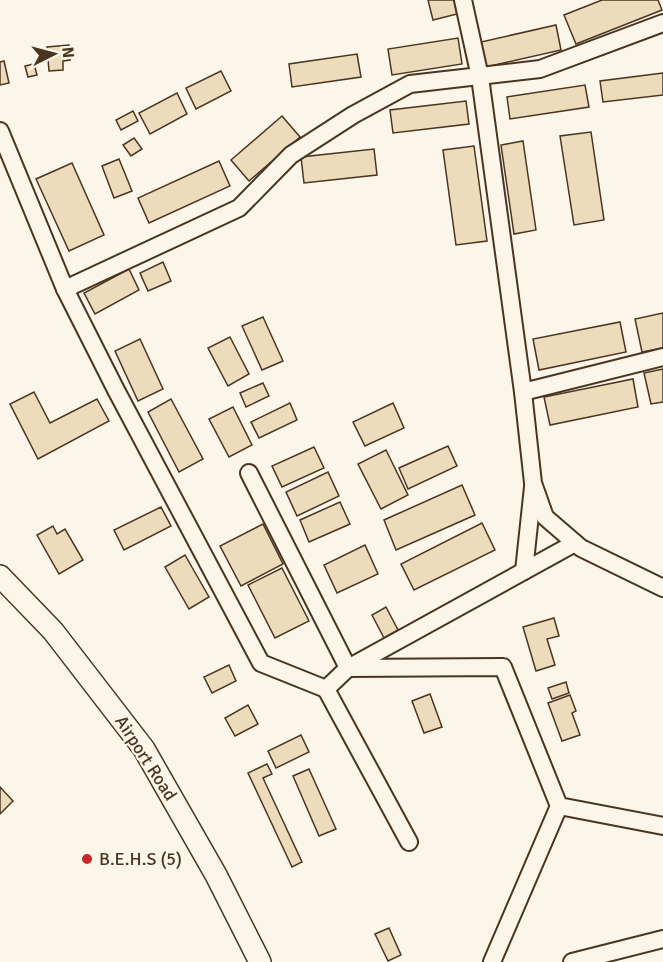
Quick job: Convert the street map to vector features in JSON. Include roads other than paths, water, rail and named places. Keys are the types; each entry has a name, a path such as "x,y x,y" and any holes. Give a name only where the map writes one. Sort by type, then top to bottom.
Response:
{"main road":[{"name":"Airport Road","path":"0,576 52,630 144,749 216,875 260,962"}],"lane":[{"path":"463,0 480,77 523,392 533,483 524,572"},
{"path":"65,289 239,208 291,155 353,115 410,84 540,69 663,23"},
{"path":"0,131 65,289 261,663 326,689 409,842"},
{"path":"523,392 663,357"},
{"path":"249,473 348,668"},
{"path":"533,483 545,517 580,548 663,588"},
{"path":"326,689 348,668 575,543"},
{"path":"348,668 503,667 559,806 492,962"},
{"path":"559,806 663,826"},
{"path":"572,962 663,939"}],"place":[{"name":"B.E.H.S (5)","path":"87,859"}]}
